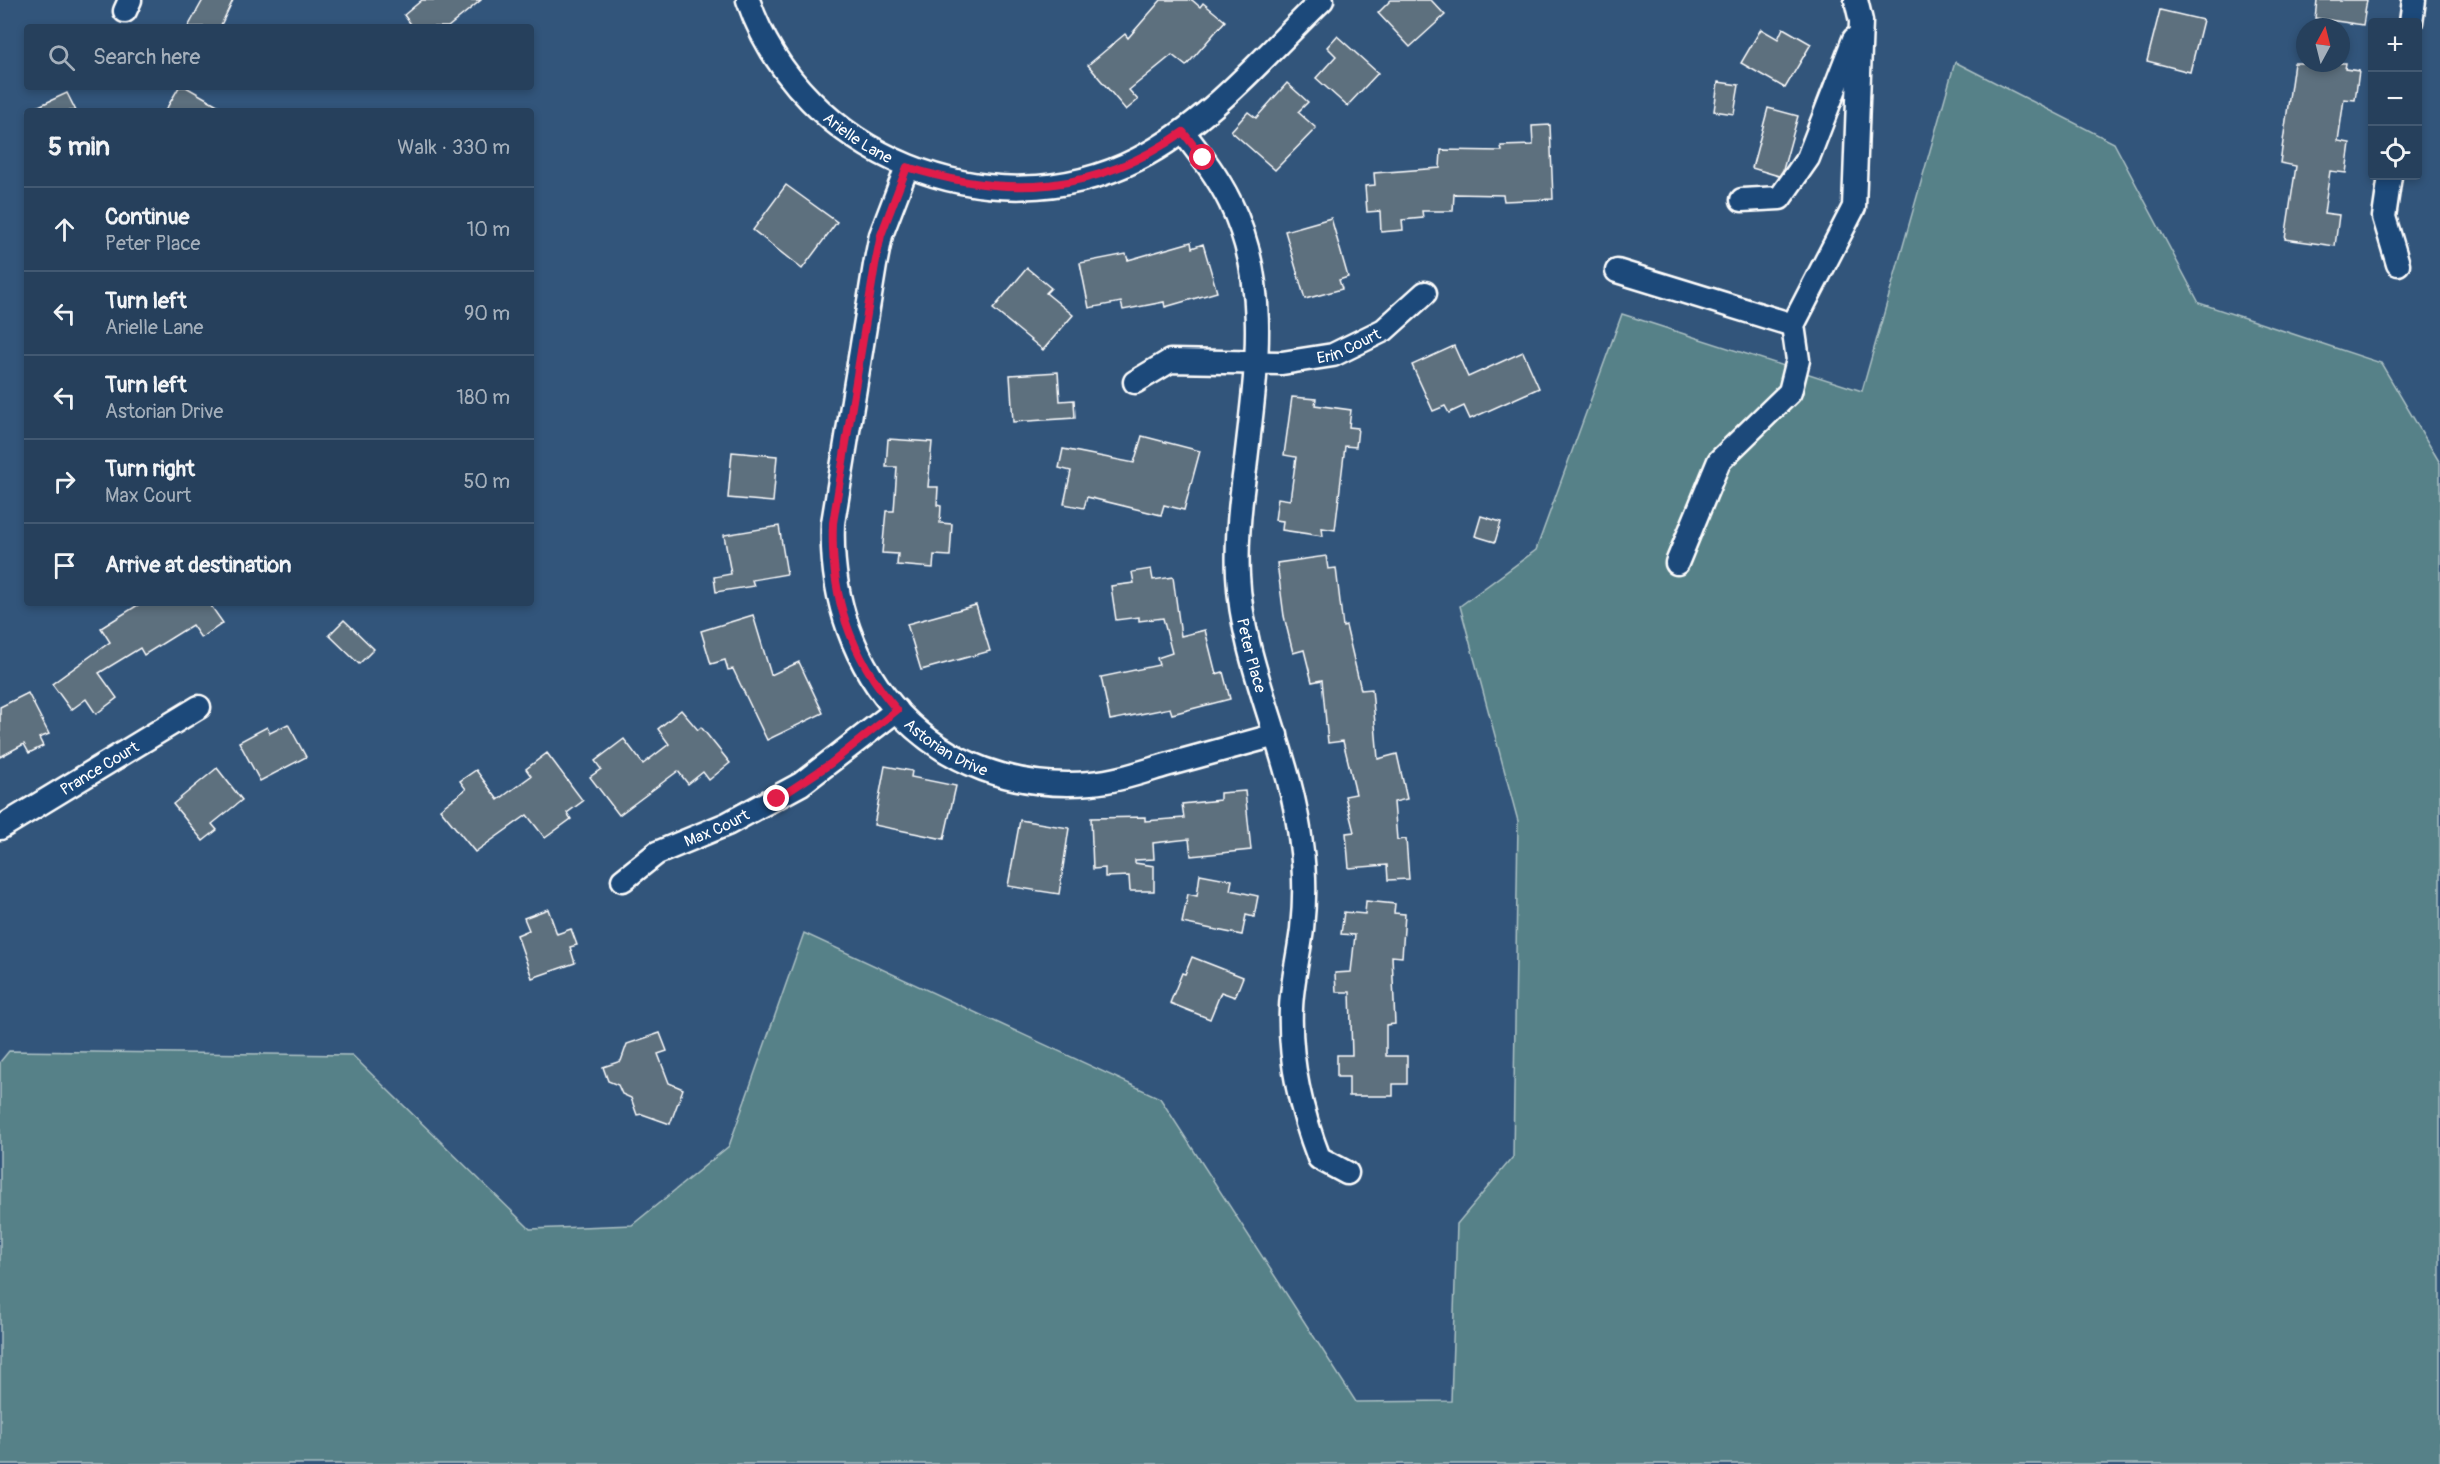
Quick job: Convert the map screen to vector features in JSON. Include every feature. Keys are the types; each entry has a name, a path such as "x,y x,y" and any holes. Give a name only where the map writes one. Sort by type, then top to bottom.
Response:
{"street":[{"name":"Arielle Lane","path":"748,0 771,50 791,80 815,106 845,132 878,153 907,167 948,180 986,187 1026,188 1061,184 1100,175 1136,160 1183,132 1322,0"},
{"path":"2412,18 2414,0"},
{"path":"1742,200 1780,198 1808,158 1859,10"},
{"path":"1677,563 1719,461 1790,392 1798,360 1793,325 1854,207 1859,10"},
{"name":"Peter Place","path":"1183,132 1226,195 1247,245 1258,307 1257,362 1238,530 1238,576 1244,622 1276,735 1295,809 1301,843 1304,882 1302,928 1291,1007 1291,1047 1296,1087 1319,1158 1347,1173"},
{"name":"Astorian Drive","path":"907,167 881,235 833,523 832,552 836,593 848,632 864,666 897,710 936,744 972,764 999,774 1059,784 1121,778 1276,735"},
{"path":"2389,180 2384,217 2398,264"},
{"path":"1617,271 1793,325"},
{"name":"Erin Court","path":"1135,382 1170,360 1257,362 1309,360 1360,344 1404,315 1425,293"},
{"name":"Prance Court","path":"0,828 199,707"},
{"name":"Max Court","path":"623,880 657,853 727,824 801,784 897,710"}],"green space":[{"path":"1955,62 2114,143 2199,303 2381,363 2440,463 2440,1464 0,1464 0,1062 9,1051 352,1055 530,1229 632,1225 729,1146 804,933 1160,1098 1356,1402 1451,1401 1457,1224 1513,1157 1518,821 1460,606 1536,550 1622,314 1862,391"}],"building":[{"path":"203,0 233,0 221,24 190,24"},
{"path":"422,0 481,0 452,24 411,24 404,15"},
{"path":"1161,0 1192,0 1200,7 1203,3 1225,21 1186,66 1172,55 1129,90 1138,100 1126,110 1088,65 1125,34 1128,38"},
{"path":"1391,0 1431,0 1445,15 1410,47 1378,13"},
{"path":"2317,0 2367,0 2363,25 2350,23 2350,18 2315,18"},
{"path":"2160,10 2203,20 2190,72 2147,61"},
{"path":"1783,28 1811,44 1785,88 1741,63 1761,29 1778,39"},
{"path":"1337,36 1378,73 1347,106 1316,78 1336,56 1327,47"},
{"path":"2294,63 2296,63 2296,72 2359,71 2355,100 2344,99 2338,141 2350,143 2346,173 2330,171 2324,213 2339,215 2335,246 2285,239 2296,166 2280,163"},
{"path":"1718,82 1739,85 1734,114 1714,111"},
{"path":"1287,83 1308,102 1298,112 1316,128 1275,170 1231,131 1248,112 1256,118"},
{"path":"177,90 191,90 223,108 167,108"},
{"path":"67,93 74,108 34,108"},
{"path":"1768,108 1798,116 1783,170 1779,176 1752,168"},
{"path":"1550,125 1553,199 1504,201 1503,195 1454,194 1453,211 1422,211 1423,218 1402,220 1403,230 1381,232 1380,211 1367,212 1365,186 1375,185 1374,173 1440,168 1441,150 1502,151 1501,146 1533,145 1532,126"},
{"path":"786,185 837,222 802,269 753,230"},
{"path":"1331,218 1348,277 1339,280 1342,289 1305,299 1285,231"},
{"path":"1191,242 1192,248 1203,244 1217,292 1165,307 1164,302 1123,310 1121,302 1089,308 1080,263 1126,254 1128,260"},
{"path":"1027,268 1051,288 1046,293 1073,315 1043,350 993,309"},
{"path":"1454,346 1468,377 1523,352 1539,388 1470,419 1464,406 1449,413 1445,406 1433,411 1412,365"},
{"path":"1058,372 1060,401 1074,400 1075,418 1013,422 1010,375"},
{"path":"1292,397 1316,399 1315,405 1351,410 1349,427 1358,428 1356,447 1345,446 1335,530 1322,528 1323,536 1282,530 1283,521 1275,520 1278,498 1290,500 1296,457 1284,455"},
{"path":"1142,436 1200,451 1184,510 1164,505 1161,515 1087,497 1084,508 1064,504 1071,471 1059,468 1063,449 1134,463"},
{"path":"888,439 932,442 928,487 938,487 937,505 941,506 940,523 952,524 950,556 934,555 933,568 897,565 898,554 882,553 886,511 894,511 897,467 886,467"},
{"path":"732,452 777,456 773,502 728,498"},
{"path":"1481,516 1501,522 1495,542 1475,536"},
{"path":"779,526 787,574 752,580 754,586 716,592 714,577 731,574 724,535"},
{"path":"1326,556 1328,569 1336,568 1343,627 1346,626 1361,690 1372,689 1378,759 1397,754 1407,799 1394,802 1397,840 1406,839 1409,879 1388,880 1387,865 1349,868 1346,833 1354,832 1345,796 1356,794 1343,741 1328,743 1322,680 1312,682 1304,650 1293,653 1284,616 1277,563"},
{"path":"1151,569 1153,580 1173,577 1181,636 1205,630 1216,674 1223,672 1230,699 1172,714 1170,708 1110,720 1101,677 1159,665 1157,658 1172,653 1163,618 1139,621 1139,617 1116,620 1111,586 1134,583 1132,572"},
{"path":"976,605 990,651 921,670 907,624"},
{"path":"136,606 211,606 223,623 201,638 192,625 144,655 140,648 99,673 117,698 96,714 86,699 71,710 52,684 110,642 101,628"},
{"path":"753,615 771,675 799,662 823,713 767,740 733,669 728,670 725,660 711,664 701,631"},
{"path":"344,620 374,649 359,664 329,635"},
{"path":"28,693 49,734 39,738 43,746 29,753 24,744 0,757 0,707"},
{"path":"681,710 698,730 701,727 730,763 709,780 703,772 688,784 678,771 619,815 590,777 601,769 595,761 624,739 643,764 669,744 658,729"},
{"path":"288,724 306,757 260,781 239,742 267,727 270,733"},
{"path":"547,753 583,801 567,813 571,819 545,838 527,815 475,852 440,809 466,789 460,781 476,770 498,800 531,776 526,769"},
{"path":"885,766 912,771 911,777 956,786 944,839 874,825"},
{"path":"217,768 242,800 212,824 217,830 203,841 173,804"},
{"path":"1245,791 1251,850 1191,856 1189,839 1153,843 1154,859 1135,860 1135,863 1154,866 1154,891 1130,891 1129,876 1105,877 1105,868 1093,869 1091,818 1145,817 1145,821 1184,818 1182,804 1220,800 1220,793"},
{"path":"1020,820 1069,828 1059,894 1008,886"},
{"path":"1200,874 1232,880 1230,890 1258,896 1254,917 1246,915 1242,935 1182,923 1188,894 1197,896"},
{"path":"1366,901 1395,904 1394,913 1405,914 1402,957 1392,956 1395,1024 1386,1025 1386,1056 1407,1056 1407,1084 1393,1084 1393,1096 1349,1096 1349,1077 1337,1077 1337,1055 1352,1055 1350,992 1336,992 1335,973 1351,972 1355,935 1341,934 1344,912 1365,914"},
{"path":"548,909 557,934 571,929 577,945 570,947 575,963 532,978 517,935 529,930 524,918"},
{"path":"1192,957 1243,977 1235,997 1221,992 1210,1019 1170,1003 1182,973 1185,974"},
{"path":"660,1033 667,1051 658,1054 669,1083 683,1089 670,1124 642,1114 637,1115 631,1098 622,1094 618,1085 608,1081 603,1067 621,1061 627,1044"}],"route":[{"path":"777,799 830,764 897,710 879,690 864,666 848,632 836,593 832,552 833,523 875,265 881,235 907,167 948,180 986,187 1026,188 1061,184 1100,175 1136,160 1183,132 1203,158"}]}
